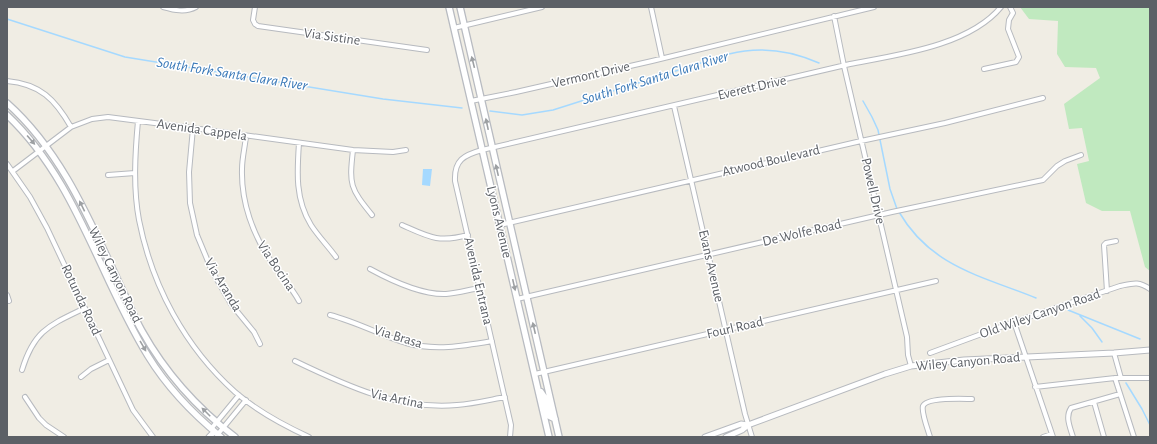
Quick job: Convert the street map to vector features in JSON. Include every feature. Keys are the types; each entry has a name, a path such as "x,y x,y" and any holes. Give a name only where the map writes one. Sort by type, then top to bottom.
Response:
{"main road":[{"name":"Lyons Avenue","path":"450,7 549,437"},
{"name":"Lyons Avenue","path":"460,7 560,437"},
{"name":"Wiley Canyon Road","path":"7,103 46,146 71,184 142,330 158,356 186,391 223,428 235,437"},
{"name":"Wiley Canyon Road","path":"7,114 40,151 59,180 75,208 129,322 149,357 176,393 216,433"},
{"path":"537,386 545,398 549,416 555,419"}],"street":[{"path":"163,7 184,11 196,7"},
{"name":"Via Sistine","path":"255,7 253,20 254,24 258,26 427,50"},
{"path":"454,28 542,7"},
{"path":"651,7 662,58"},
{"name":"Vermont Drive","path":"471,101 662,58 874,7"},
{"name":"Everett Drive","path":"492,148 901,54 958,38 994,16 1001,7"},
{"path":"984,69 1016,62 1019,56 1008,29 1008,20 1013,13 1010,7"},
{"name":"Powell Drive","path":"834,16 861,141 907,337 908,355 911,366"},
{"path":"7,82 19,82 32,86 41,91 55,102 72,127"},
{"name":"Atwood Boulevard","path":"500,225 874,138 945,123 1043,98"},
{"name":"Evans Avenue","path":"674,106 725,330 752,437"},
{"name":"Avenida Cappela","path":"13,171 72,127 92,119 103,118 193,128 352,150 393,152 406,150"},
{"path":"138,121 135,173 139,220 148,260 174,317 196,349 217,374 239,395 263,412 290,428 310,437"},
{"name":"Via Aranda","path":"193,128 189,172 190,203 197,235 212,271 231,304 254,332 260,344"},
{"name":"Via Bocina","path":"246,136 242,169 244,191 250,219 259,241 268,257 293,289 299,301"},
{"path":"299,143 297,173 298,191 311,224 336,257"},
{"name":"Avenida Entrana","path":"492,148 466,156 458,163 455,171 455,181 511,424 510,437"},
{"path":"352,150 350,175 353,186 357,196 372,215"},
{"name":"De Wolfe Road","path":"517,299 904,209 1043,180 1057,166 1065,161 1081,155"},
{"name":"Rotunda Road","path":"7,164 30,197 47,228 133,410 151,436"},
{"path":"108,175 135,173"},
{"path":"402,225 427,236 444,240 468,236"},
{"path":"1107,291 1104,245 1106,242 1116,241"},
{"path":"370,270 411,287 431,293 445,294 479,288"},
{"name":"Fourl Road","path":"535,374 936,281"},
{"name":"Old Wiley Canyon Road","path":"930,353 1014,322 1133,283 1142,283 1150,289"},
{"path":"7,295 9,301"},
{"path":"22,370 33,342 42,332 51,325 85,308"},
{"name":"Via Brasa","path":"330,315 343,318 406,342 429,347 455,347 492,341"},
{"path":"1014,322 1052,436 1044,437"},
{"name":"Wiley Canyon Road","path":"727,437 742,430 748,425 885,374 911,366 964,360 1150,350"},
{"path":"1114,353 1121,378"},
{"path":"81,377 91,369 109,360"},
{"name":"Via Artina","path":"295,361 357,389 385,399 412,404 457,405 505,397"},
{"path":"1035,387 1115,378 1150,378"},
{"path":"1115,378 1134,437"},
{"path":"1073,437 1068,423 1068,412 1071,408 1120,394"},
{"path":"216,433 217,422 239,395"},
{"path":"25,397 38,418 64,437"},
{"path":"930,437 923,411 926,403 946,398 972,399"},
{"path":"209,437 223,428 246,400"},
{"path":"1094,402 1104,437"},
{"name":"Wiley Canyon Road","path":"705,437 712,436 740,424 748,425"},
{"path":"726,429 727,437"}],"green space":[{"path":"1020,7 1150,7 1150,271 1145,267 1130,211 1102,211 1086,203 1077,164 1089,161 1082,128 1069,129 1064,104 1100,78 1096,68 1065,67 1057,54 1058,21 1029,19"}],"water":[{"path":"423,169 432,169 430,186 422,185"}],"waterway":[{"name":"South Fork Santa Clara River","path":"7,19 125,57 383,99 462,108"},
{"name":"South Fork Santa Clara River","path":"490,111 522,115 553,110 729,54 752,50 786,52 819,63"},
{"name":"South Fork Santa Clara River","path":"863,101 878,130 890,189 897,209"},
{"name":"South Fork Santa Clara River","path":"899,212 912,231 926,246 942,258 977,276 1036,298"},
{"name":"South Fork Santa Clara River","path":"1068,310 1140,339"},
{"path":"1080,316 1092,328 1102,342"},
{"path":"1126,383 1150,425"}]}
